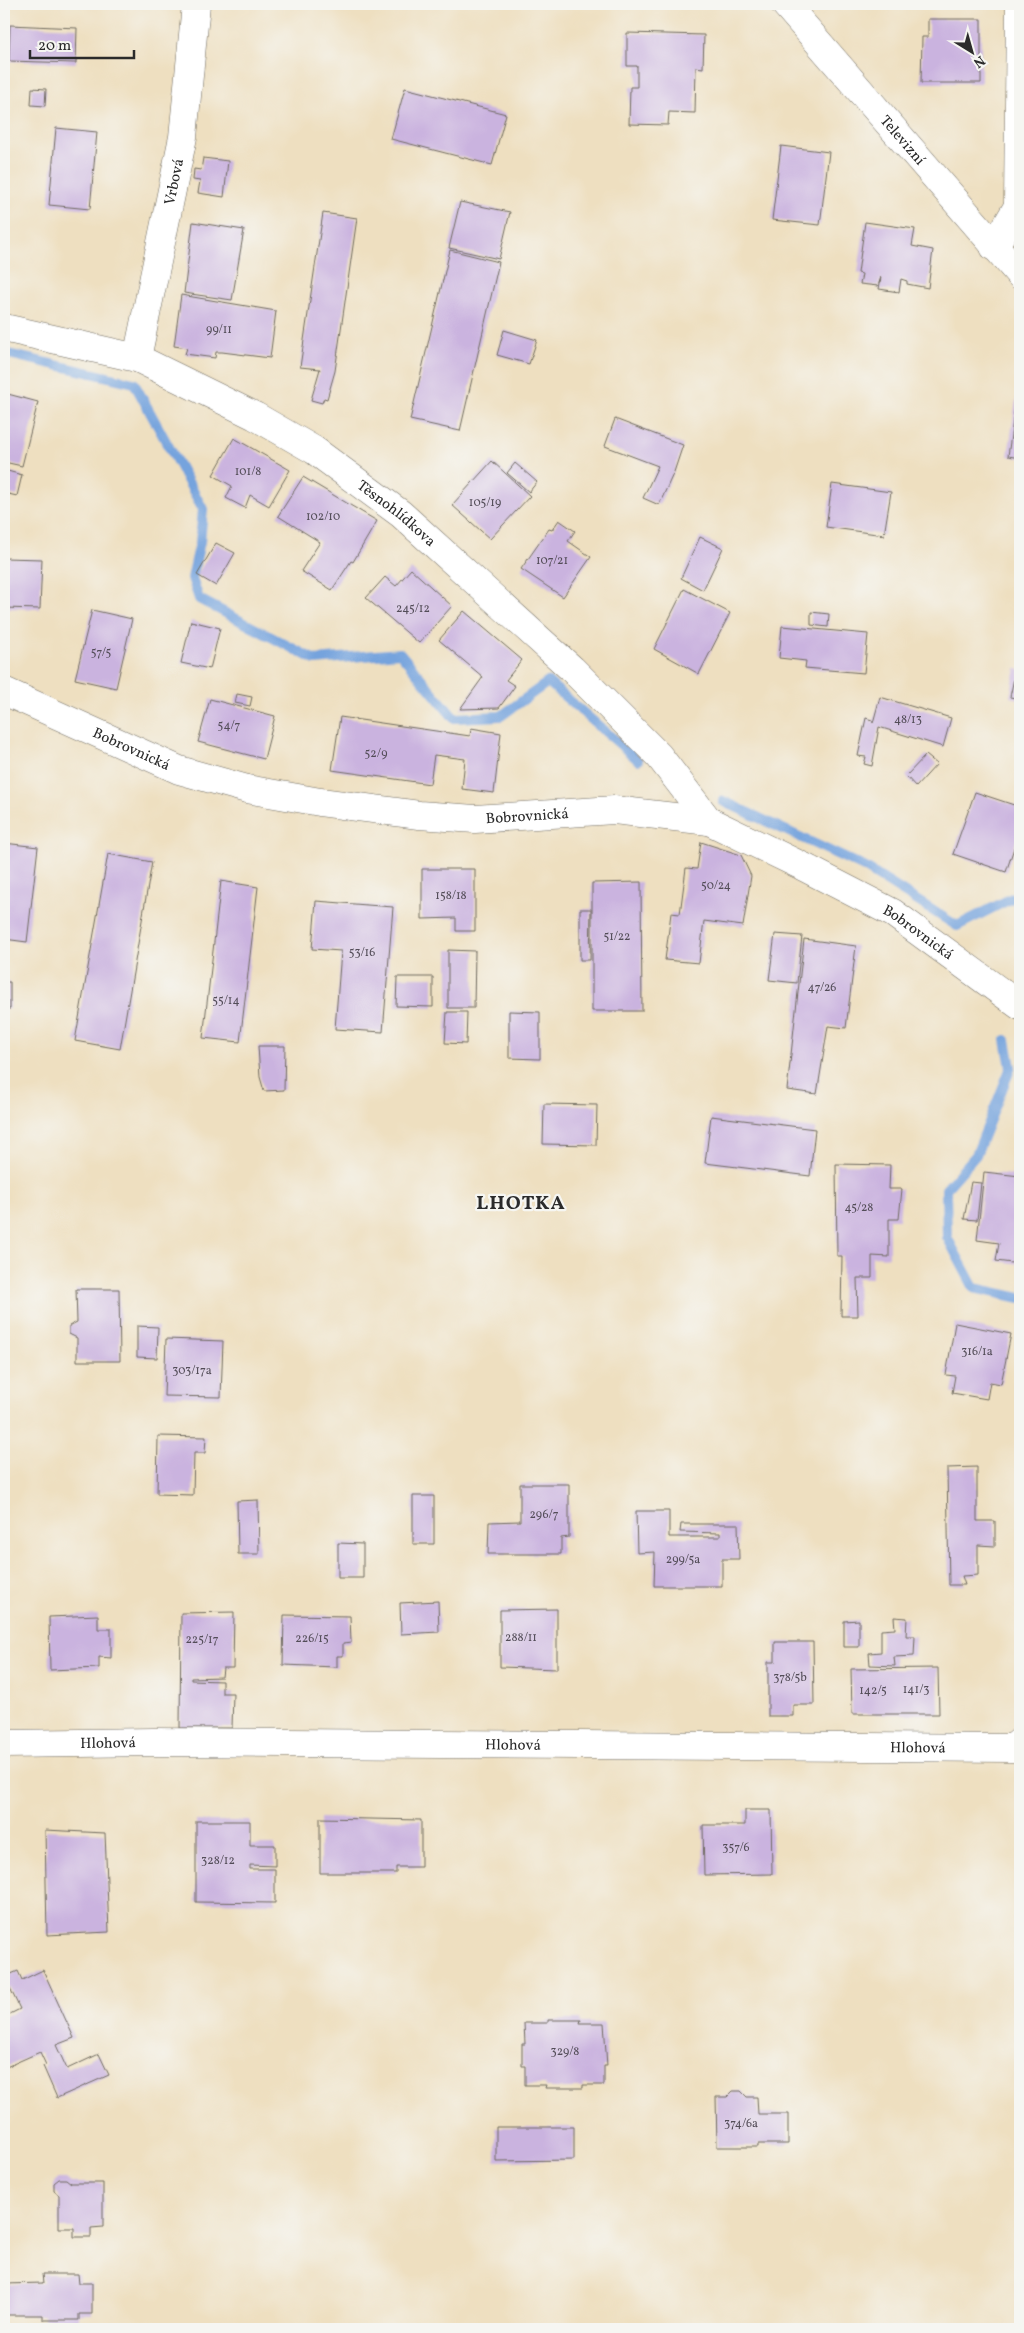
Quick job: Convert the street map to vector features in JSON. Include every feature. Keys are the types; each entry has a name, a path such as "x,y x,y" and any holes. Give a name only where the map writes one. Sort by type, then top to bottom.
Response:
{"street":[{"name":"Vrbová","path":"137,358 183,136 196,4"},
{"name":"Televizní","path":"785,4 1020,276"},
{"path":"994,247 1018,206 1020,4"},
{"name":"Těsnohlídkova","path":"4,328 137,358 255,416 314,450 401,514 572,669 659,756 709,821"},
{"name":"Bobrovnická","path":"4,691 178,770 247,790 320,802 474,819 614,810 709,821 893,913 1020,1006"},
{"name":"Hlohová","path":"4,1744 154,1742 1013,1748 1020,1742"}],"building":[{"path":"928,19 981,19 981,83 921,83 922,37 928,37"},
{"path":"10,25 77,28 76,63 9,61"},
{"path":"627,33 704,35 703,68 696,67 695,113 669,112 668,125 629,124 630,87 637,87 637,66 627,66"},
{"path":"32,88 46,89 45,106 31,105"},
{"path":"405,88 506,114 492,165 391,139"},
{"path":"56,128 97,132 90,209 49,205"},
{"path":"781,146 829,152 820,225 772,220"},
{"path":"203,158 228,161 224,197 198,193 200,181 193,180 194,169 201,170"},
{"path":"460,202 510,212 499,259 449,248"},
{"path":"323,213 357,218 335,371 327,399 324,398 322,403 311,400 320,369 300,367"},
{"path":"193,222 244,230 232,300 184,293"},
{"path":"865,222 915,229 912,246 933,250 928,288 907,284 907,281 901,279 899,292 879,289 881,277 878,286 860,284 862,274 858,273"},
{"path":"450,250 499,262 460,431 410,420"},
{"path":"181,295 276,311 270,358 222,352 216,352 215,358 185,354 187,348 174,346"},
{"path":"504,330 537,340 529,364 497,355"},
{"path":"1020,379 1020,458 1008,456"},
{"path":"4,393 38,402 22,466 4,462"},
{"path":"615,419 683,445 674,472 659,505 643,498 658,466 605,446"},
{"path":"234,438 290,470 269,506 250,495 245,508 226,498 232,486 213,475"},
{"path":"492,461 530,496 490,539 452,505"},
{"path":"515,463 537,482 529,492 507,473"},
{"path":"4,470 22,475 17,496 4,493"},
{"path":"303,477 377,521 353,562 351,561 332,590 301,571 320,542 278,516"},
{"path":"832,484 891,492 884,535 826,527"},
{"path":"559,520 575,531 568,541 591,557 563,597 521,569 549,529 552,530"},
{"path":"700,537 723,548 703,590 681,578"},
{"path":"216,543 235,553 216,586 197,575"},
{"path":"4,558 42,559 40,609 4,608"},
{"path":"411,569 452,606 419,643 366,598 385,577 396,586"},
{"path":"684,589 730,613 699,674 654,649"},
{"path":"92,610 132,619 116,688 75,679"},
{"path":"464,611 522,660 506,680 515,686 499,708 460,709 483,677 439,640"},
{"path":"811,612 829,614 828,627 811,625"},
{"path":"191,621 220,628 210,669 181,663"},
{"path":"782,626 868,634 864,673 805,668 806,661 779,658"},
{"path":"1016,669 1020,670 1020,699 1010,697"},
{"path":"237,694 252,697 250,706 235,703"},
{"path":"880,697 951,718 943,747 879,727 872,766 864,764 866,757 858,756 866,718 872,720 873,723"},
{"path":"210,699 275,716 264,759 198,742"},
{"path":"340,717 470,736 471,728 501,733 494,793 462,789 465,759 434,755 430,784 332,770"},
{"path":"926,755 937,764 916,787 906,776"},
{"path":"975,792 1020,807 1020,830 1006,872 953,854"},
{"path":"701,842 741,855 751,876 743,926 704,921 699,963 665,960 671,913 680,914 686,868 697,869"},
{"path":"4,843 38,847 27,942 4,939"},
{"path":"108,854 152,862 120,1049 75,1041"},
{"path":"422,869 475,869 475,931 456,931 456,918 422,919"},
{"path":"221,881 258,887 240,1042 203,1038"},
{"path":"641,882 642,1011 592,1011 592,883"},
{"path":"316,901 393,907 383,1032 335,1029 341,951 312,949"},
{"path":"580,909 591,909 590,960 580,960"},
{"path":"775,934 802,936 797,983 769,980"},
{"path":"804,939 856,946 846,1028 828,1026 817,1094 787,1090"},
{"path":"448,950 475,951 474,1008 448,1008"},
{"path":"397,977 433,977 433,1007 396,1006"},
{"path":"4,982 10,982 10,1009 4,1009"},
{"path":"509,1011 540,1012 540,1059 509,1058"},
{"path":"447,1012 467,1012 466,1044 445,1043"},
{"path":"4,1046 7,1046 5,1108 4,1107"},
{"path":"258,1046 285,1046 284,1090 264,1091 260,1077"},
{"path":"544,1104 597,1105 596,1145 543,1144"},
{"path":"711,1116 815,1129 810,1176 705,1163"},
{"path":"836,1164 890,1165 889,1189 902,1189 899,1219 889,1219 889,1257 872,1256 872,1278 857,1278 858,1316 841,1316 842,1256 837,1256"},
{"path":"984,1172 1020,1176 1020,1264 996,1261 999,1243 977,1240"},
{"path":"971,1182 981,1183 977,1220 964,1219"},
{"path":"76,1289 119,1289 120,1361 77,1361 77,1338 69,1334 69,1326 77,1322"},
{"path":"955,1323 1011,1334 1001,1384 990,1382 987,1399 952,1393 955,1376 946,1375"},
{"path":"137,1326 158,1327 157,1358 137,1357"},
{"path":"166,1339 223,1341 221,1397 164,1396"},
{"path":"158,1436 206,1437 205,1453 194,1453 193,1495 157,1494"},
{"path":"977,1467 977,1521 995,1521 995,1546 978,1545 978,1575 962,1576 965,1585 949,1585 947,1468"},
{"path":"520,1484 569,1484 569,1537 561,1538 561,1554 488,1554 489,1522 520,1521"},
{"path":"413,1496 434,1496 434,1544 413,1544"},
{"path":"258,1500 259,1554 238,1554 237,1501"},
{"path":"636,1511 669,1511 669,1537 720,1537 720,1533 680,1532 681,1524 738,1524 739,1559 722,1559 722,1586 654,1586 655,1552 637,1553"},
{"path":"338,1543 363,1544 363,1578 338,1578"},
{"path":"438,1601 439,1632 401,1634 400,1603"},
{"path":"557,1609 557,1669 500,1667 500,1610"},
{"path":"234,1612 233,1668 223,1668 222,1677 191,1678 191,1680 222,1681 222,1693 233,1693 232,1728 180,1728 181,1613"},
{"path":"98,1615 98,1629 111,1629 111,1658 99,1657 99,1668 50,1670 49,1617"},
{"path":"284,1615 350,1616 351,1642 343,1643 343,1656 337,1656 337,1667 283,1665"},
{"path":"894,1617 907,1618 906,1636 915,1636 914,1656 894,1657 895,1666 870,1665 869,1653 881,1652 881,1630 895,1629"},
{"path":"859,1620 859,1647 844,1647 844,1621"},
{"path":"775,1642 813,1642 814,1705 793,1705 793,1716 768,1716 768,1662 775,1662"},
{"path":"938,1668 939,1714 852,1714 851,1669"},
{"path":"745,1810 771,1810 772,1874 704,1875 703,1825 745,1825"},
{"path":"320,1818 421,1820 421,1867 396,1867 396,1873 320,1873"},
{"path":"196,1821 250,1821 250,1845 275,1845 275,1866 250,1865 250,1869 275,1869 275,1903 196,1902"},
{"path":"45,1830 105,1833 109,1932 47,1935"},
{"path":"43,1970 74,2038 56,2045 67,2069 99,2054 109,2075 57,2098 43,2066 46,2065 40,2052 4,2068 4,2017 20,2009 10,1988 4,1990 4,1977 18,1971 22,1980"},
{"path":"548,2020 581,2020 580,2023 604,2023 607,2066 604,2066 604,2085 583,2085 583,2088 545,2088 546,2085 525,2085 525,2066 522,2066 522,2044 525,2044 524,2023 548,2023"},
{"path":"733,2091 741,2091 747,2097 757,2097 758,2114 788,2114 788,2144 758,2144 758,2147 717,2147 716,2097 727,2097"},
{"path":"496,2127 574,2127 574,2160 496,2161"},
{"path":"59,2179 66,2179 71,2183 103,2183 103,2227 91,2228 91,2237 74,2237 74,2228 59,2228 59,2195 54,2191 54,2183"},
{"path":"42,2274 78,2274 79,2283 92,2283 92,2314 79,2314 79,2320 43,2320 43,2315 4,2315 4,2284 43,2283"}],"waterway":[{"path":"4,353 134,383 203,509 200,542 192,578 199,599 315,660 400,653 454,718 501,716 548,682 638,760"},
{"path":"723,801 864,867 957,926 1020,894"},
{"path":"1006,1040 1011,1067 976,1155 946,1189 947,1237 974,1288 1020,1298"}],"district":[{"name":"LHOTKA","path":"521,1202"}]}
